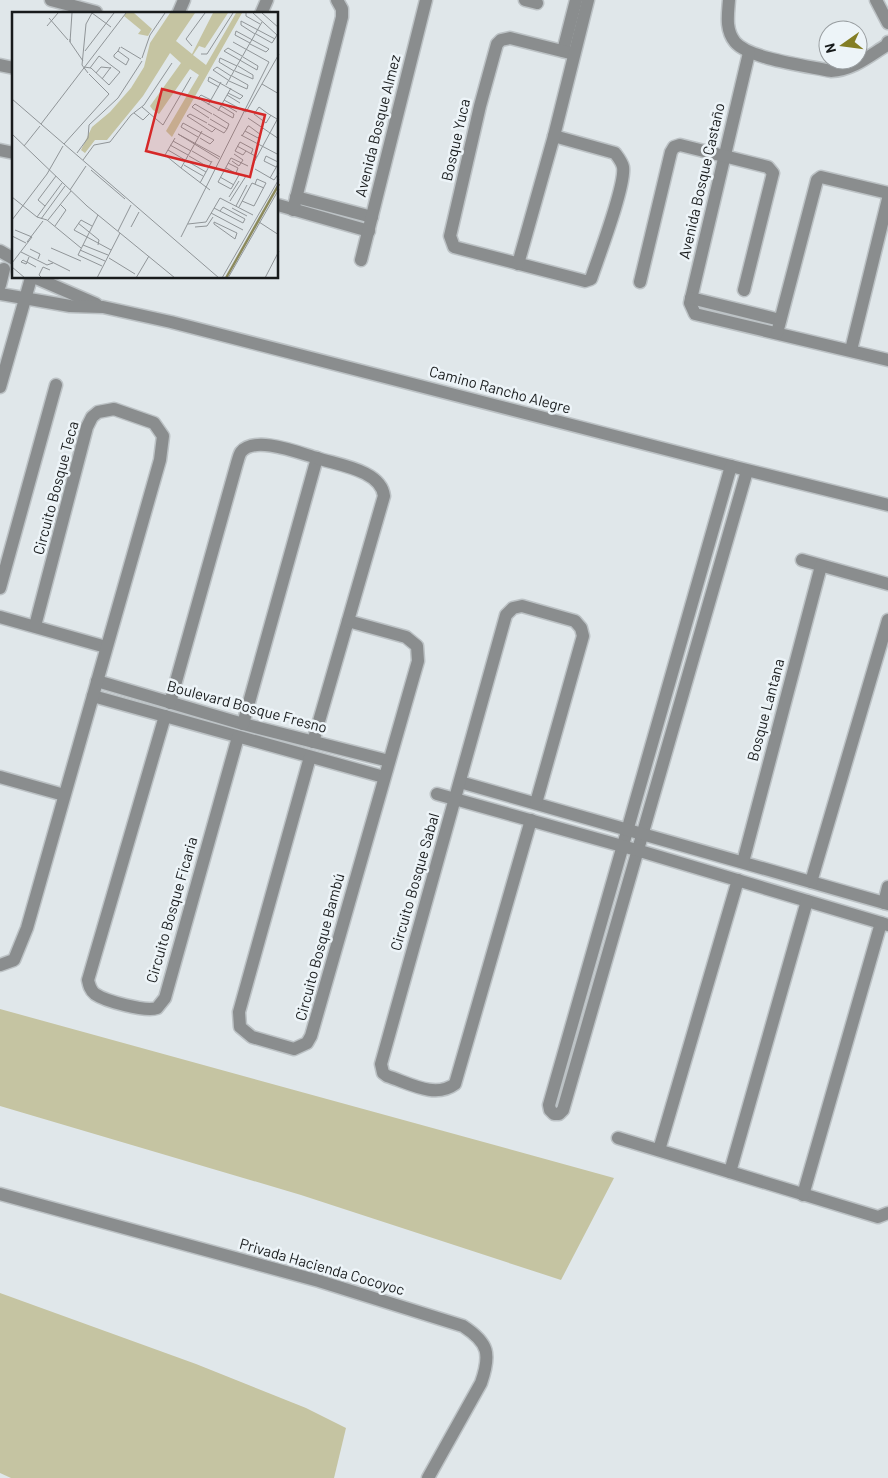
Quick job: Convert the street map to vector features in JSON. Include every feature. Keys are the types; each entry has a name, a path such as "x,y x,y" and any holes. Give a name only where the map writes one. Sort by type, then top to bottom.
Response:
{"street":[{"path":"51,0 98,9"},
{"path":"179,12 184,0"},
{"path":"262,12 266,0"},
{"path":"295,204 342,17 342,9 337,0"},
{"name":"Avenida Bosque Almez","path":"361,260 426,0"},
{"path":"518,264 554,136 576,0"},
{"path":"568,52 588,0"},
{"path":"729,0 728,16 731,35 749,53 831,71 840,71 849,68 888,44"},
{"path":"876,0 888,22"},
{"name":"Bosque Yuca","path":"554,136 615,153 623,166 622,177 609,224 589,280 585,282 457,249 452,245 450,236 480,106 497,44 501,40 510,38 568,52"},
{"name":"Avenida Bosque Castaño","path":"749,53 691,307 695,314 777,333"},
{"path":"640,282 672,149 680,145 768,167 773,173 744,290"},
{"path":"888,193 821,177 816,180 777,333 888,360"},
{"path":"851,350 888,199"},
{"path":"295,204 369,231"},
{"path":"279,205 295,204 372,217"},
{"path":"0,251 12,258"},
{"path":"0,285 6,269"},
{"path":"0,387 27,299 31,279"},
{"path":"38,279 103,307"},
{"path":"0,294 70,306 103,307"},
{"path":"692,298 780,320"},
{"name":"Camino Rancho Alegre","path":"103,307 171,322 747,471 888,504"},
{"path":"0,588 56,384"},
{"name":"Circuito Bosque Teca","path":"35,626 87,426 92,417 98,412 114,409 154,423 163,436 163,445 106,646"},
{"path":"170,703 236,463 242,452 247,448 262,444 317,458 368,475 379,482 383,489 381,511 313,742"},
{"path":"243,724 317,458"},
{"path":"731,466 549,1105 550,1110 554,1114 559,1114 563,1110 640,851 747,471"},
{"path":"802,560 888,584"},
{"name":"Bosque Lantana","path":"743,862 821,566"},
{"name":"Circuito Bosque Sabal","path":"531,820 455,1084 448,1090 435,1092 388,1076 383,1073 381,1064 506,615 513,608 522,606 575,621 581,628 583,636 536,803"},
{"path":"0,617 106,646 19,952 14,960 0,966"},
{"path":"811,882 888,620"},
{"name":"Circuito Bosque Bambú","path":"310,757 238,1020 244,1033 288,1049 294,1049 307,1043 314,1028 419,653 417,646 406,638 348,621"},
{"name":"Boulevard Bosque Fresno","path":"97,681 243,724 389,760"},
{"name":"Boulevard Bosque Fresno","path":"93,696 384,777"},
{"name":"Circuito Bosque Ficaria","path":"165,716 88,980 89,986 95,994 144,1009 157,1008 165,998 238,737"},
{"path":"0,777 64,795"},
{"path":"460,782 886,904 888,887"},
{"path":"437,794 623,846 885,924 803,1195"},
{"path":"659,1150 738,880"},
{"path":"730,1172 807,901"},
{"path":"618,1138 878,1217 888,1214"},
{"name":"Privada Hacienda Cocoyoc","path":"0,1194 319,1281 453,1322 468,1329 482,1340 486,1348 488,1360 481,1383 428,1478"}],"green space":[{"path":"0,1009 614,1178 561,1280 301,1195 0,1106"},
{"path":"0,1293 196,1364 306,1408 346,1428 334,1478 11,1478 0,1473"}]}
